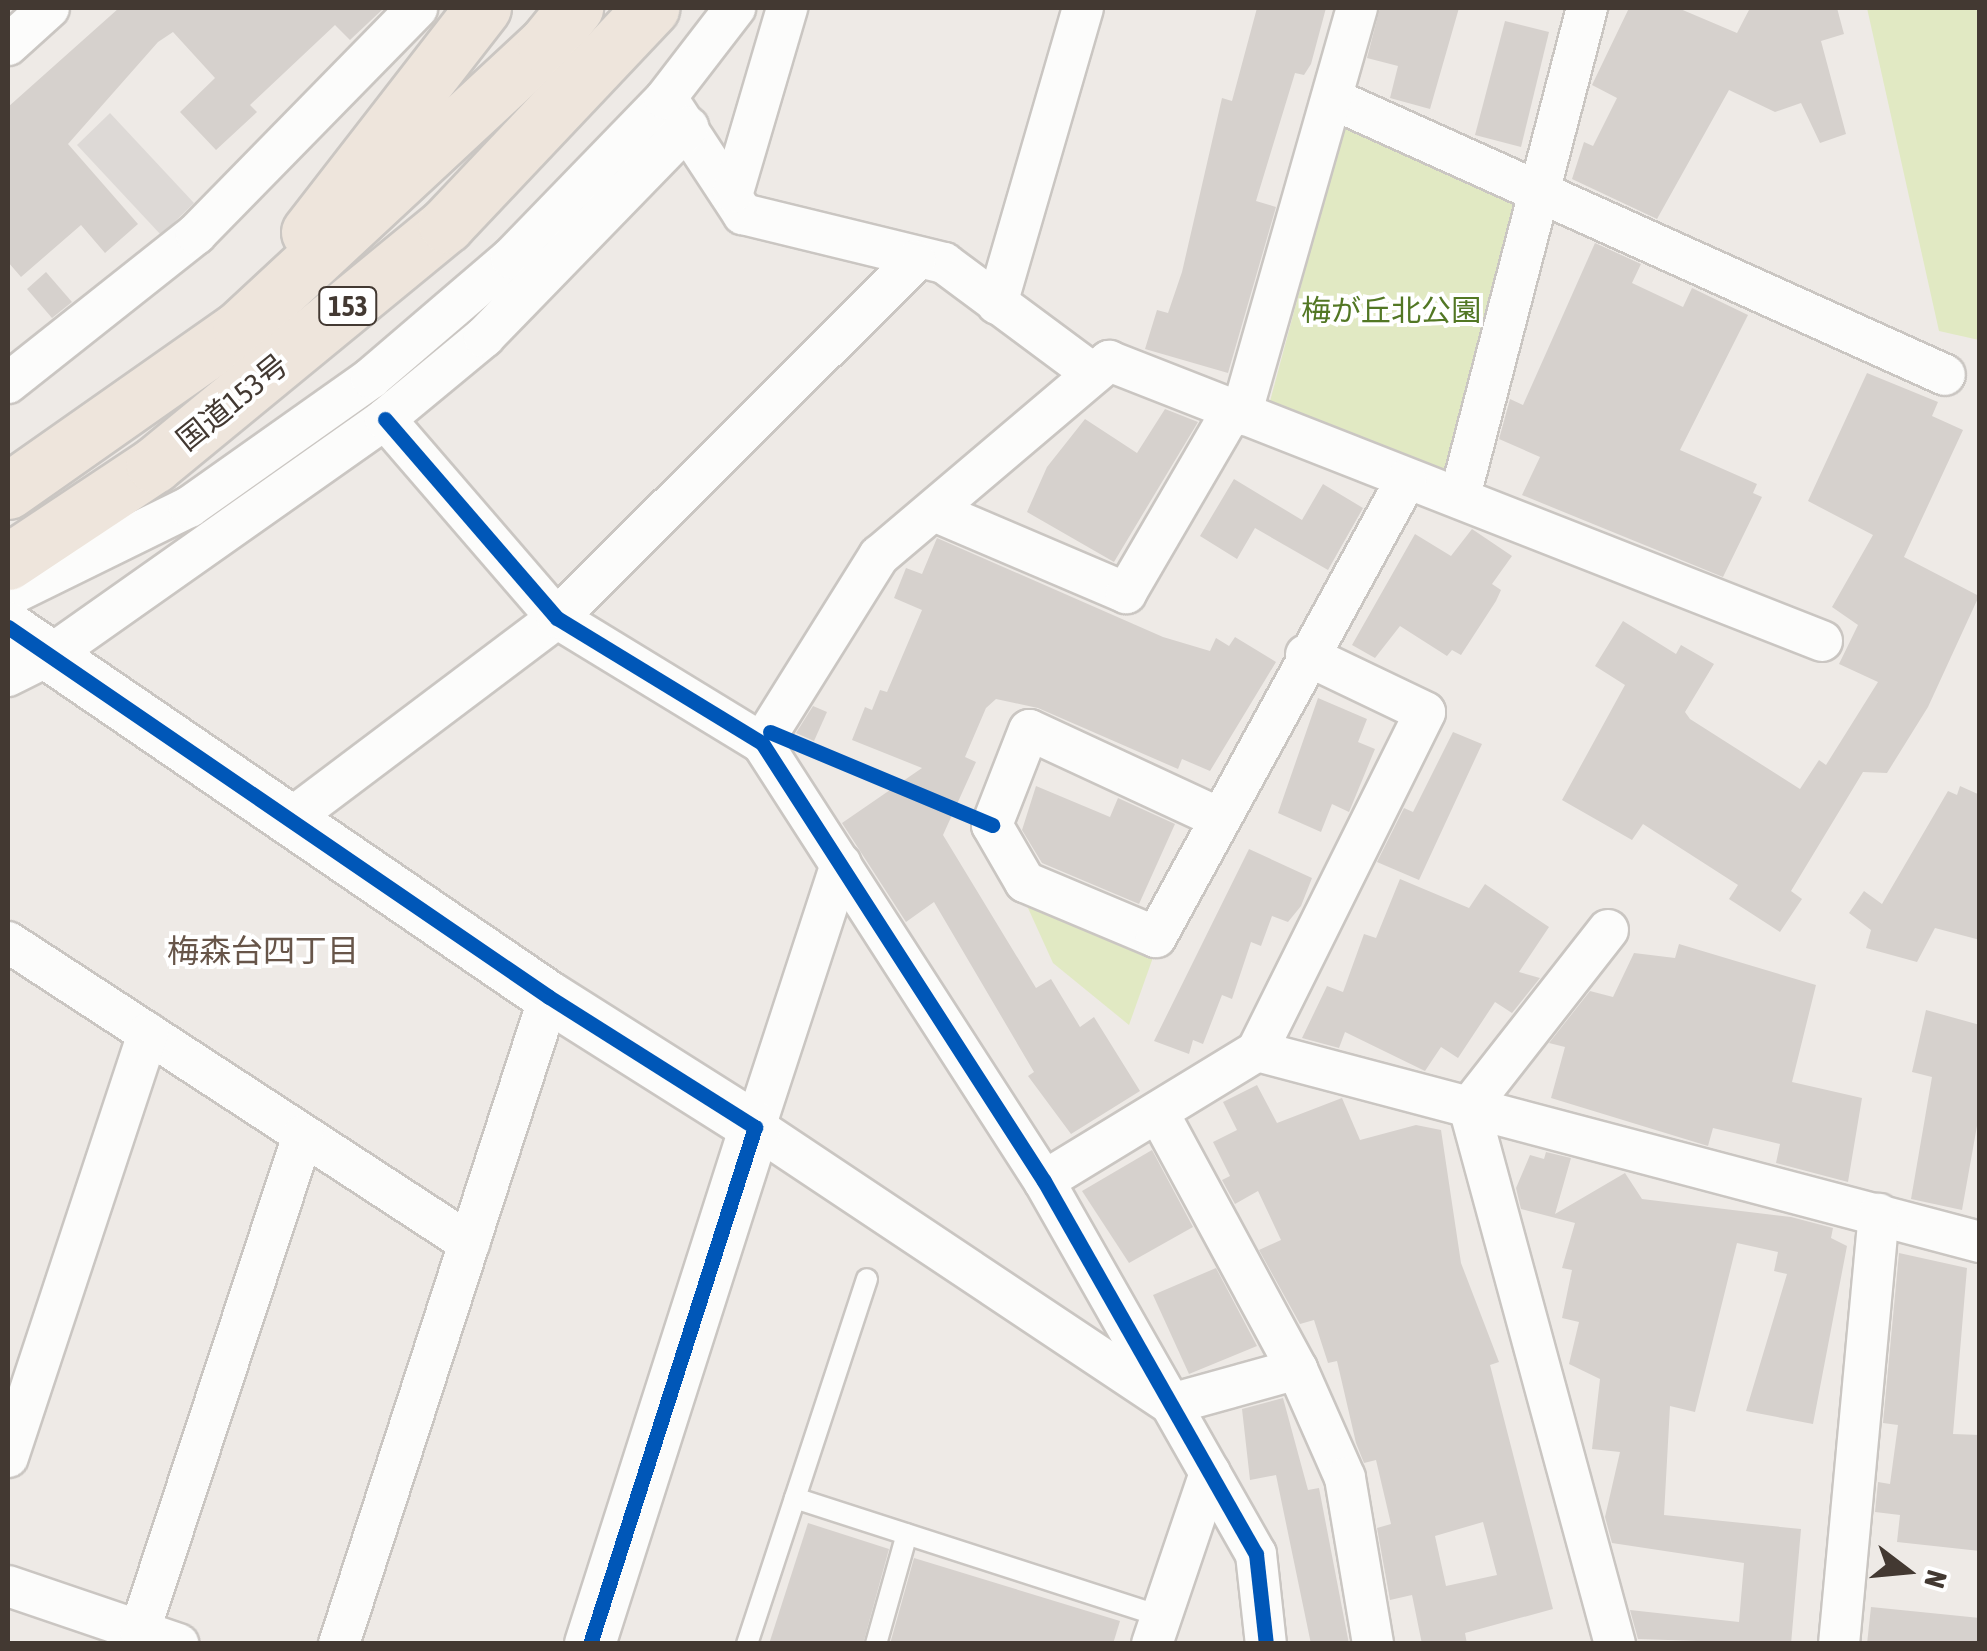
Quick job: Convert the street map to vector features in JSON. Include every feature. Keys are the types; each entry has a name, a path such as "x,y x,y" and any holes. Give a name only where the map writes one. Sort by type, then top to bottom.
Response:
{"highway":[{"path":"240,328 483,8"},
{"name":"国道153号","path":"8,490 240,328 530,58 575,8"},
{"name":"国道153号","path":"8,562 154,466 446,225 651,8"}],"street":[{"path":"8,45 49,8"},
{"path":"8,383 196,234 417,8"},
{"path":"19,638 385,419 484,336 677,113 735,8"},
{"path":"733,192 787,8"},
{"path":"996,304 1083,8"},
{"path":"934,511 1126,593 1237,413 1357,8"},
{"path":"1460,496 1587,8"},
{"path":"1333,99 1945,375"},
{"path":"677,113 733,192 743,214 915,261 944,263 1091,372"},
{"path":"19,638 190,507 371,378 677,113"},
{"path":"289,820 557,618 915,261"},
{"path":"762,743 879,556 1091,372 1109,361 1822,641"},
{"path":"385,419 557,618 762,743 1044,1181 1256,1554 1266,1644"},
{"path":"1219,818 1028,730 992,826 1025,882 1156,936 1219,818 1306,655 1406,480"},
{"path":"19,638 549,997 755,1127 1171,1404 1297,1369"},
{"path":"1044,1181 1257,1052 1425,712 1306,655"},
{"path":"590,1644 842,864"},
{"path":"1469,1106 1608,930"},
{"path":"8,942 469,1244"},
{"path":"339,1644 549,997"},
{"path":"8,1457 148,1034"},
{"path":"1257,1052 1980,1242"},
{"path":"1469,1106 1615,1644"},
{"path":"1158,1112 1297,1369 1345,1478 1372,1644"},
{"path":"140,1630 303,1135"},
{"path":"1840,1644 1880,1214"},
{"path":"1156,1630 1210,1472"},
{"path":"8,1586 178,1644"}],"lane":[{"path":"747,1644 866,1279"},
{"path":"794,1498 907,1534 1156,1630"},
{"path":"876,1644 907,1534"}],"green space":[{"path":"1867,8 1979,8 1979,340 1939,331"},
{"name":"梅が丘北公園","path":"1344,125 1515,197 1446,471 1269,405"},
{"path":"1023,897 1156,949 1129,1025 1053,963"}],"shaded area":[{"path":"110,113 194,203 161,235 77,145"}],"building":[{"path":"119,8 384,8 350,40 335,25 250,105 257,112 216,150 180,112 215,78 173,32 158,42 68,144 138,224 105,253 81,225 21,277 8,262 8,107"},
{"path":"1257,8 1326,8 1311,64 1304,75 1295,73 1256,201 1276,207 1228,373 1145,349 1157,310 1168,313 1182,272 1222,98 1232,101"},
{"path":"1380,8 1459,8 1430,109 1390,98 1398,66 1367,58"},
{"path":"1629,8 1678,8 1737,33 1750,8 1837,8 1844,34 1821,41 1846,134 1820,143 1801,103 1775,112 1729,90 1657,219 1572,179 1584,142 1593,146 1617,98 1592,85"},
{"path":"1505,21 1549,32 1521,147 1475,135"},
{"path":"1595,243 1641,264 1632,283 1683,307 1692,288 1748,315 1680,450 1757,484 1753,493 1762,497 1723,577 1522,495 1540,457 1499,439 1510,399 1523,405"},
{"path":"46,272 72,302 52,318 27,289"},
{"path":"1867,373 1938,402 1932,416 1963,430 1904,557 1979,596 1928,707 1887,773 1863,772 1791,891 1802,899 1780,932 1729,899 1738,885 1643,824 1632,840 1562,800 1625,685 1595,666 1623,621 1676,654 1681,645 1714,664 1685,712 1690,719 1800,789 1819,760 1826,765 1878,682 1839,664 1858,625 1832,607 1873,535 1808,501"},
{"path":"1165,409 1198,422 1114,562 1027,512 1047,467 1085,419 1137,453"},
{"path":"1234,479 1302,520 1323,484 1363,508 1328,570 1255,528 1237,559 1200,536"},
{"path":"1472,529 1512,556 1492,584 1501,590 1496,601 1461,655 1452,650 1447,656 1400,626 1375,658 1352,645 1415,534 1451,556"},
{"path":"937,538 1163,637 1210,651 1216,638 1229,646 1235,637 1276,662 1210,771 1182,759 1178,769 1038,708 996,699 986,708 965,757 976,762 943,835 1036,988 1051,979 1080,1027 1094,1017 1140,1091 1071,1134 1028,1076 1034,1072 934,902 906,922 842,823 922,768 852,740 865,707 872,710 880,690 887,692 922,610 894,598 906,568 922,574"},
{"path":"1318,698 1367,719 1358,742 1375,749 1349,812 1332,804 1321,832 1278,813"},
{"path":"813,706 827,712 814,741 796,733"},
{"path":"1453,732 1482,744 1419,880 1377,862 1404,808 1413,812"},
{"path":"1036,786 1110,817 1118,798 1175,824 1139,904 1042,863 1022,830"},
{"path":"1960,786 1980,795 1980,940 1935,928 1917,962 1866,948 1871,930 1849,913 1864,891 1882,904 1948,791 1957,795"},
{"path":"1249,849 1312,878 1301,906 1288,922 1272,916 1261,946 1251,942 1232,999 1222,995 1203,1044 1193,1040 1189,1054 1154,1041"},
{"path":"1400,879 1469,908 1485,884 1549,927 1519,972 1540,978 1512,1013 1495,1002 1458,1058 1441,1047 1425,1071 1345,1032 1339,1048 1302,1038 1327,986 1343,992 1364,934 1376,938"},
{"path":"1679,944 1816,985 1792,1082 1862,1098 1848,1182 1776,1163 1780,1144 1713,1128 1708,1146 1551,1098 1565,1047 1549,1043 1590,991 1613,997 1634,953 1675,958"},
{"path":"1926,1010 1980,1025 1980,1109 1962,1210 1911,1199 1932,1077 1912,1072"},
{"path":"1257,1085 1277,1123 1342,1098 1360,1140 1416,1125 1441,1130 1461,1263 1499,1362 1490,1365 1553,1609 1465,1633 1467,1644 1422,1644 1412,1595 1390,1600 1377,1528 1391,1524 1376,1460 1364,1463 1356,1443 1337,1361 1328,1363 1314,1320 1300,1324 1259,1250 1281,1240 1258,1191 1235,1204 1222,1180 1230,1176 1213,1142 1237,1130 1223,1102","holes":["1483,1522 1497,1575 1446,1586 1435,1536"]},
{"path":"1152,1150 1193,1227 1129,1263 1082,1191"},
{"path":"1546,1152 1571,1158 1555,1214 1625,1173 1642,1199 1791,1217 1833,1228 1831,1238 1847,1246 1813,1424 1746,1411 1787,1274 1774,1271 1778,1252 1737,1243 1695,1412 1670,1406 1664,1515 1801,1529 1791,1644 1638,1639 1630,1610 1739,1622 1744,1563 1612,1543 1605,1517 1620,1452 1592,1449 1600,1379 1569,1364 1579,1322 1562,1318 1572,1270 1562,1268 1575,1223 1521,1209 1516,1188 1530,1155 1544,1159"},
{"path":"1899,1253 1967,1268 1953,1434 1980,1435 1980,1551 1897,1542 1900,1515 1875,1512 1878,1482 1890,1484 1898,1425 1883,1423"},
{"path":"1216,1268 1257,1346 1189,1374 1153,1295"},
{"path":"1283,1398 1308,1490 1319,1488 1349,1644 1311,1644 1276,1475 1250,1480 1242,1409"},
{"path":"808,1523 889,1549 863,1644 769,1644"},
{"path":"914,1558 1120,1621 1113,1644 890,1644"},
{"path":"1871,1607 1980,1618 1980,1644 1867,1644"}],"cycle path":[{"path":"385,419 557,618 762,743 1044,1181 1256,1554 1266,1644"},
{"path":"8,627 549,997 755,1127 590,1644"},
{"path":"770,732 992,825"}],"district":[{"name":"梅森台四丁目","path":"263,951"}]}
